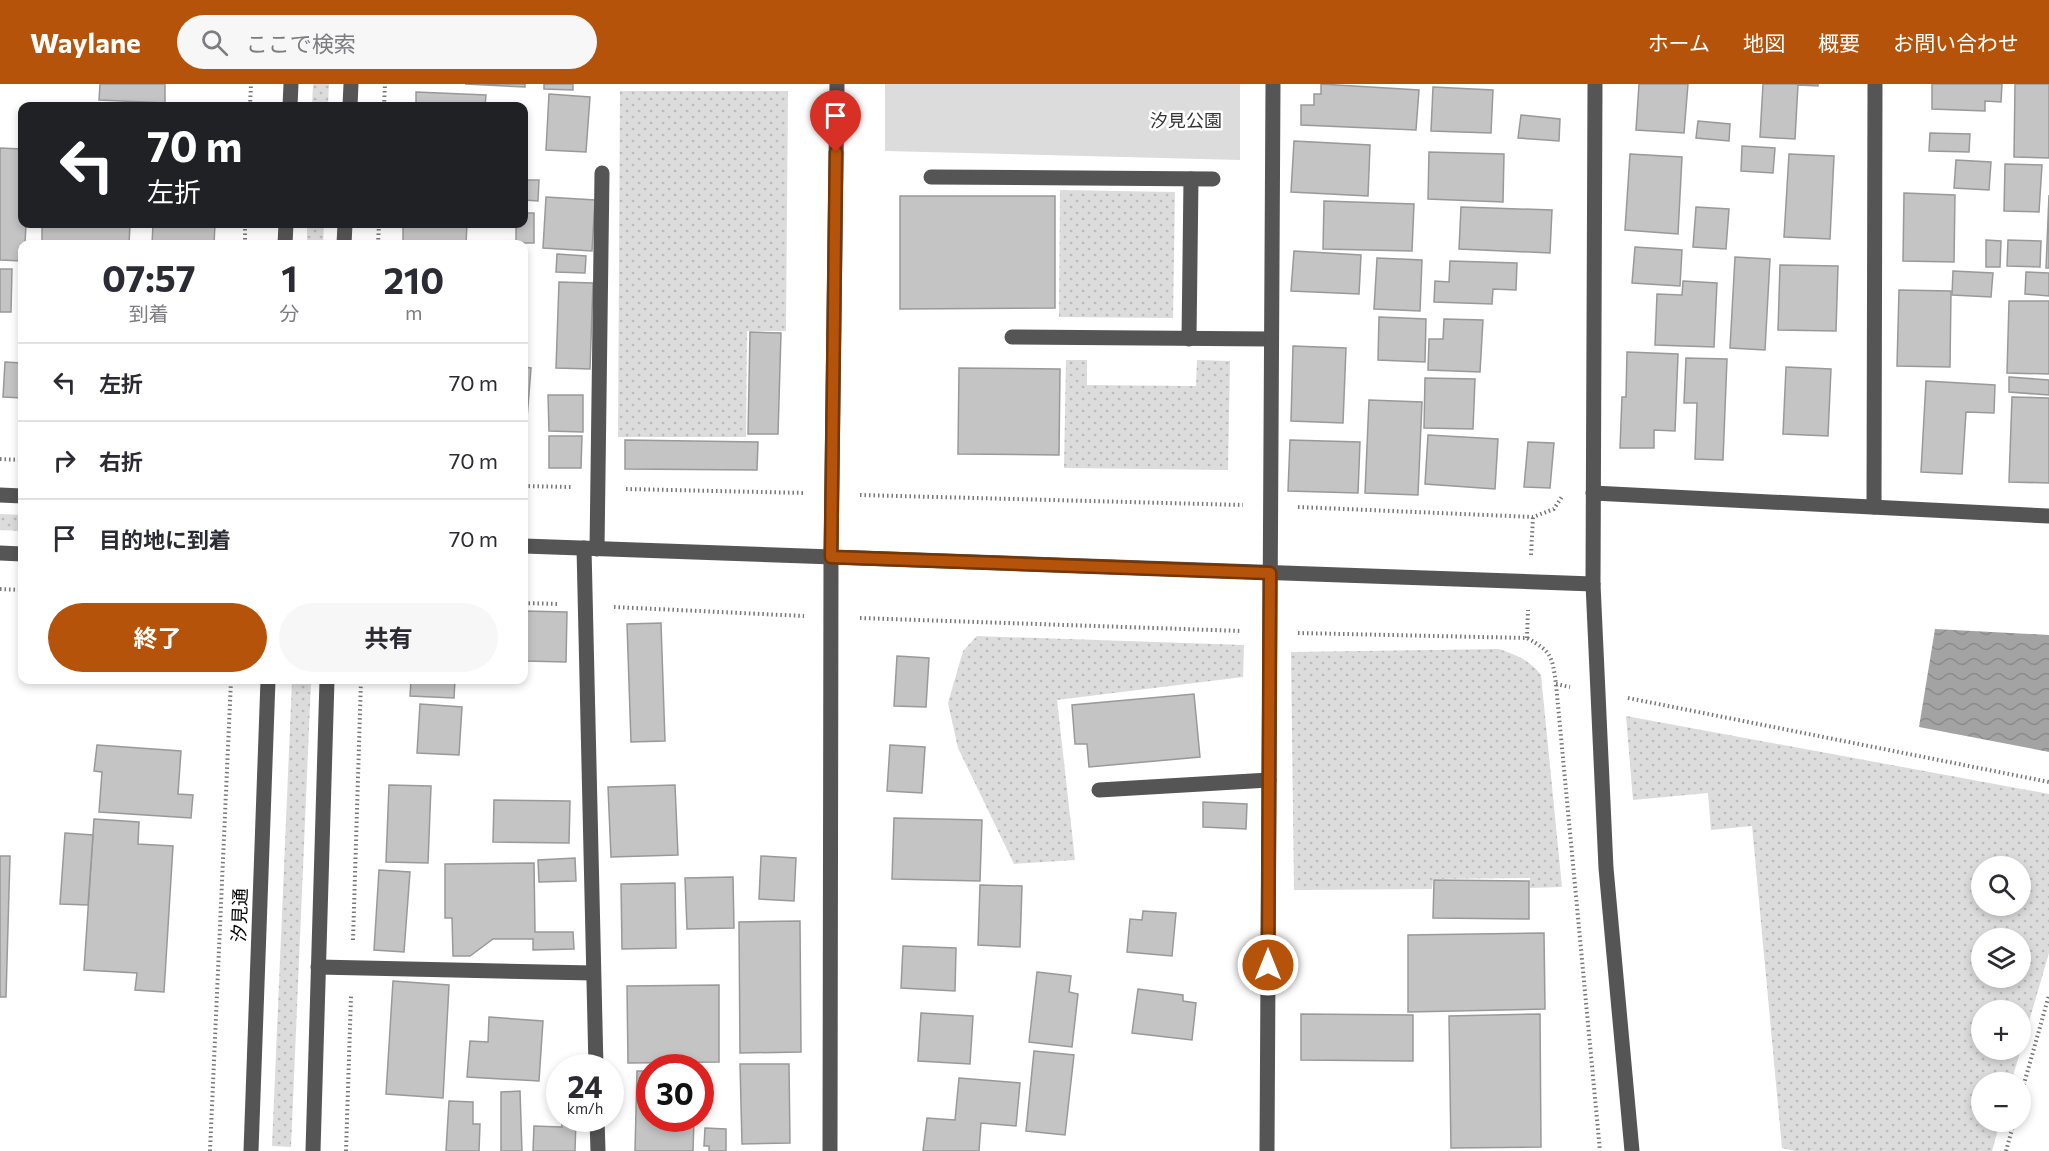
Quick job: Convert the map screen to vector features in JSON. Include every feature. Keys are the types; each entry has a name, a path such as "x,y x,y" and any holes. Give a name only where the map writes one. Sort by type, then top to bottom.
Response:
{"street":[{"path":"290,102 291,84"},
{"path":"350,102 351,84"},
{"path":"830,1151 830,617 837,84"},
{"path":"1267,1151 1273,84"},
{"path":"1595,84 1593,585 1605,868 1632,1151"},
{"path":"1874,507 1875,84"},
{"path":"596,1054 585,605 597,488 602,172"},
{"path":"931,177 1213,179"},
{"path":"1189,339 1191,179"},
{"path":"1012,337 1271,339"},
{"path":"1593,494 2049,516"},
{"path":"0,495 18,496"},
{"path":"528,546 1593,585"},
{"path":"0,553 18,554"},
{"name":"汐見通","path":"251,1151 268,684"},
{"path":"313,1151 327,684"},
{"path":"1099,790 1269,780"},
{"path":"318,967 593,972"},
{"path":"597,1132 598,1151"}],"path":[{"path":"250,84 250,102"},
{"path":"384,84 384,102"},
{"path":"0,459 18,460"},
{"path":"528,486 1270,506 1533,517 1554,509 1563,498 1563,486"},
{"path":"0,589 18,590"},
{"path":"528,603 830,617 1527,638 1544,647 1552,662 1556,684 1600,1151"},
{"path":"210,1151 231,684"},
{"path":"346,1151 361,684"},
{"path":"1556,684 2049,782"},
{"path":"2027,1072 2049,995"},
{"path":"2006,1151 2011,1132"}],"green space":[{"path":"313,84 329,84 328,102 312,102"},
{"name":"汐見公園","path":"885,84 1240,84 1240,160 885,151"},
{"path":"620,91 788,91 786,331 747,331 746,437 618,437"},
{"path":"1060,190 1175,192 1173,318 1059,317"},
{"path":"307,228 324,228 323,240 307,240"},
{"path":"1066,360 1087,360 1087,385 1196,386 1197,360 1230,361 1228,470 1064,468"},
{"path":"0,514 18,515 18,531 0,530"},
{"path":"977,636 1244,645 1243,677 1057,700 1075,860 1014,864 958,748 948,703 963,651"},
{"path":"1499,649 1527,662 1541,675 1562,887 1530,888 1530,878 1433,879 1432,889 1294,890 1291,652"},
{"path":"292,684 311,684 291,1147 272,1146"},
{"path":"1626,716 2049,794 2049,953 2031,1015 2031,1000 1971,1000 1971,1060 2018,1060 2014,1072 1971,1072 1971,1132 1997,1132 1992,1151 1794,1151 1782,1148 1752,826 1711,830 1708,793 1633,800"}],"water":[{"path":"1935,629 2049,635 2049,752 1919,727"}],"building":[{"path":"100,84 165,84 165,102 99,100"},
{"path":"465,84 525,84 525,87"},
{"path":"544,84 573,84 573,90 544,89"},
{"path":"1321,84 1419,90 1416,130 1301,125 1301,105 1314,105 1314,94 1321,94"},
{"path":"1639,84 1688,84 1684,133 1636,130"},
{"path":"1763,84 1818,84 1818,86 1798,85 1795,139 1760,137"},
{"path":"1932,84 2002,84 2001,102 1985,101 1985,111 1932,109"},
{"path":"2015,84 2049,84 2049,158 2014,157"},
{"path":"1433,87 1493,90 1491,133 1431,131"},
{"path":"416,92 486,95 485,102 416,102"},
{"path":"549,94 590,97 586,152 546,150"},
{"path":"1521,115 1560,119 1559,141 1518,138"},
{"path":"1698,121 1730,124 1729,141 1696,138"},
{"path":"1930,133 1970,134 1969,152 1929,151"},
{"path":"1294,141 1370,145 1368,196 1291,192"},
{"path":"1742,146 1775,148 1773,173 1741,171"},
{"path":"0,148 18,149 18,228 26,228 25,240 18,240 18,261 0,260"},
{"path":"1429,152 1504,154 1503,202 1428,199"},
{"path":"1630,154 1682,157 1678,234 1625,230"},
{"path":"1789,154 1834,156 1830,239 1784,237"},
{"path":"1956,160 1991,162 1989,190 1954,188"},
{"path":"2005,164 2042,165 2039,212 2004,211"},
{"path":"528,180 539,180 538,201 528,200"},
{"path":"1904,193 1955,195 1954,262 1903,261"},
{"path":"2049,195 2049,268 2046,268"},
{"path":"900,196 1055,196 1055,308 900,309"},
{"path":"546,197 595,200 592,251 543,248"},
{"path":"1324,201 1414,204 1412,251 1323,249"},
{"path":"1461,207 1552,210 1550,253 1459,249"},
{"path":"1696,207 1729,209 1726,249 1693,247"},
{"path":"528,213 534,213 534,243 528,243 528,240 516,240 516,228 528,228"},
{"path":"42,228 130,228 129,240 42,240"},
{"path":"153,228 215,228 214,240 152,240"},
{"path":"403,228 467,228 466,240 403,240"},
{"path":"1986,240 2001,241 2000,267 1986,267"},
{"path":"2008,240 2041,241 2040,267 2007,266"},
{"path":"1635,247 1682,250 1680,286 1632,283"},
{"path":"1294,251 1361,255 1359,294 1291,291"},
{"path":"557,254 586,256 585,273 556,272"},
{"path":"1735,257 1770,259 1765,350 1730,348"},
{"path":"1377,258 1422,260 1420,311 1374,309"},
{"path":"1450,261 1517,263 1516,290 1493,289 1492,304 1434,302 1435,281 1449,282"},
{"path":"1780,265 1838,266 1836,331 1778,330"},
{"path":"0,269 12,269 11,312 0,312"},
{"path":"1953,271 1993,273 1991,297 1952,295"},
{"path":"2026,272 2049,273 2049,296 2025,294"},
{"path":"1683,281 1717,283 1714,347 1655,345 1657,294 1682,295"},
{"path":"559,282 593,283 590,369 556,368"},
{"path":"1899,290 1951,291 1950,367 1897,366"},
{"path":"2009,301 2049,301 2049,374 2007,373"},
{"path":"1379,317 1426,319 1425,362 1378,360"},
{"path":"1444,319 1483,320 1480,372 1428,370 1429,339 1443,339"},
{"path":"750,332 781,333 778,434 748,434"},
{"path":"1293,346 1346,348 1343,423 1291,421"},
{"path":"1627,352 1678,354 1675,431 1654,430 1654,448 1620,448 1622,397 1626,397"},
{"path":"1686,358 1727,359 1723,460 1695,459 1697,403 1684,403"},
{"path":"5,362 18,363 18,398 3,397"},
{"path":"1786,367 1831,369 1828,436 1783,434"},
{"path":"528,368 531,368 528,406"},
{"path":"959,368 1060,369 1059,455 958,454"},
{"path":"2009,377 2049,380 2049,395 2009,392"},
{"path":"1425,378 1475,379 1473,429 1424,428"},
{"path":"1926,381 1995,385 1994,413 1966,412 1962,474 1921,472"},
{"path":"548,395 583,395 583,432 549,431"},
{"path":"2012,397 2049,398 2049,483 2009,482"},
{"path":"1369,400 1422,402 1418,495 1365,493"},
{"path":"1428,435 1498,439 1495,489 1425,484"},
{"path":"549,436 582,436 581,468 549,468"},
{"path":"625,440 758,442 757,470 625,469"},
{"path":"1290,440 1360,442 1358,493 1288,491"},
{"path":"1528,442 1554,443 1550,488 1524,487"},
{"path":"528,611 567,612 566,662 528,661"},
{"path":"661,623 665,741 631,742 627,624"},
{"path":"897,656 929,658 926,707 894,706"},
{"path":"411,684 455,684 454,698 410,696"},
{"path":"1194,694 1200,757 1089,767 1087,744 1075,744 1072,705"},
{"path":"420,704 462,707 459,755 417,753"},
{"path":"97,745 181,751 178,794 193,795 191,818 99,812 102,772 94,771"},
{"path":"890,745 925,747 922,793 887,791"},
{"path":"389,785 431,786 428,863 386,862"},
{"path":"675,785 678,855 611,857 608,787"},
{"path":"494,800 570,801 569,843 493,842"},
{"path":"1203,802 1247,804 1246,829 1203,827"},
{"path":"894,818 982,820 980,881 892,879"},
{"path":"94,819 139,822 138,844 173,846 164,992 135,990 137,973 84,970"},
{"path":"65,833 93,835 88,905 60,904"},
{"path":"0,856 10,856 6,997 0,997"},
{"path":"761,856 796,858 794,901 759,899"},
{"path":"575,858 576,881 539,882 538,860"},
{"path":"534,863 535,932 573,932 574,949 533,950 533,939 493,939 470,956 453,956 452,918 445,918 445,864"},
{"path":"379,870 410,872 404,952 374,950"},
{"path":"733,877 734,928 687,929 685,878"},
{"path":"1434,880 1529,881 1529,919 1433,918"},
{"path":"675,883 676,948 622,949 621,884"},
{"path":"980,885 1022,886 1020,947 978,945"},
{"path":"1143,911 1176,913 1172,956 1127,952 1130,919 1142,920"},
{"path":"800,921 801,1052 740,1053 739,922"},
{"path":"1544,933 1545,1009 1408,1012 1408,935"},
{"path":"903,946 956,948 955,991 901,988"},
{"path":"1037,972 1071,976 1069,992 1078,994 1072,1047 1029,1042"},
{"path":"393,981 449,985 443,1098 386,1094"},
{"path":"719,985 719,1062 714,1062 714,1054 636,1054 636,1063 628,1063 627,986"},
{"path":"1138,989 1183,995 1183,1001 1196,1003 1192,1040 1132,1033"},
{"path":"921,1013 973,1016 970,1064 918,1061"},
{"path":"1301,1014 1413,1015 1413,1061 1301,1060"},
{"path":"1540,1014 1541,1147 1451,1148 1449,1016"},
{"path":"489,1017 543,1021 539,1081 467,1077 470,1041 488,1042"},
{"path":"1034,1051 1074,1055 1065,1135 1026,1131"},
{"path":"740,1064 789,1064 790,1143 742,1144"},
{"path":"959,1078 1020,1083 1016,1126 981,1123 979,1151 923,1151 927,1118 955,1120"},
{"path":"520,1091 522,1151 501,1151 501,1092"},
{"path":"449,1101 473,1102 473,1124 480,1124 479,1151 446,1151"},
{"path":"636,1111 636,1132 694,1132 693,1151 635,1151"},
{"path":"534,1126 546,1126 546,1132 576,1132 575,1151 533,1151"},
{"path":"714,1128 726,1129 726,1151 709,1151 709,1146 704,1146 705,1132 714,1132"}],"route":[{"path":"836,152 831,557 1270,573 1268,965"}]}
